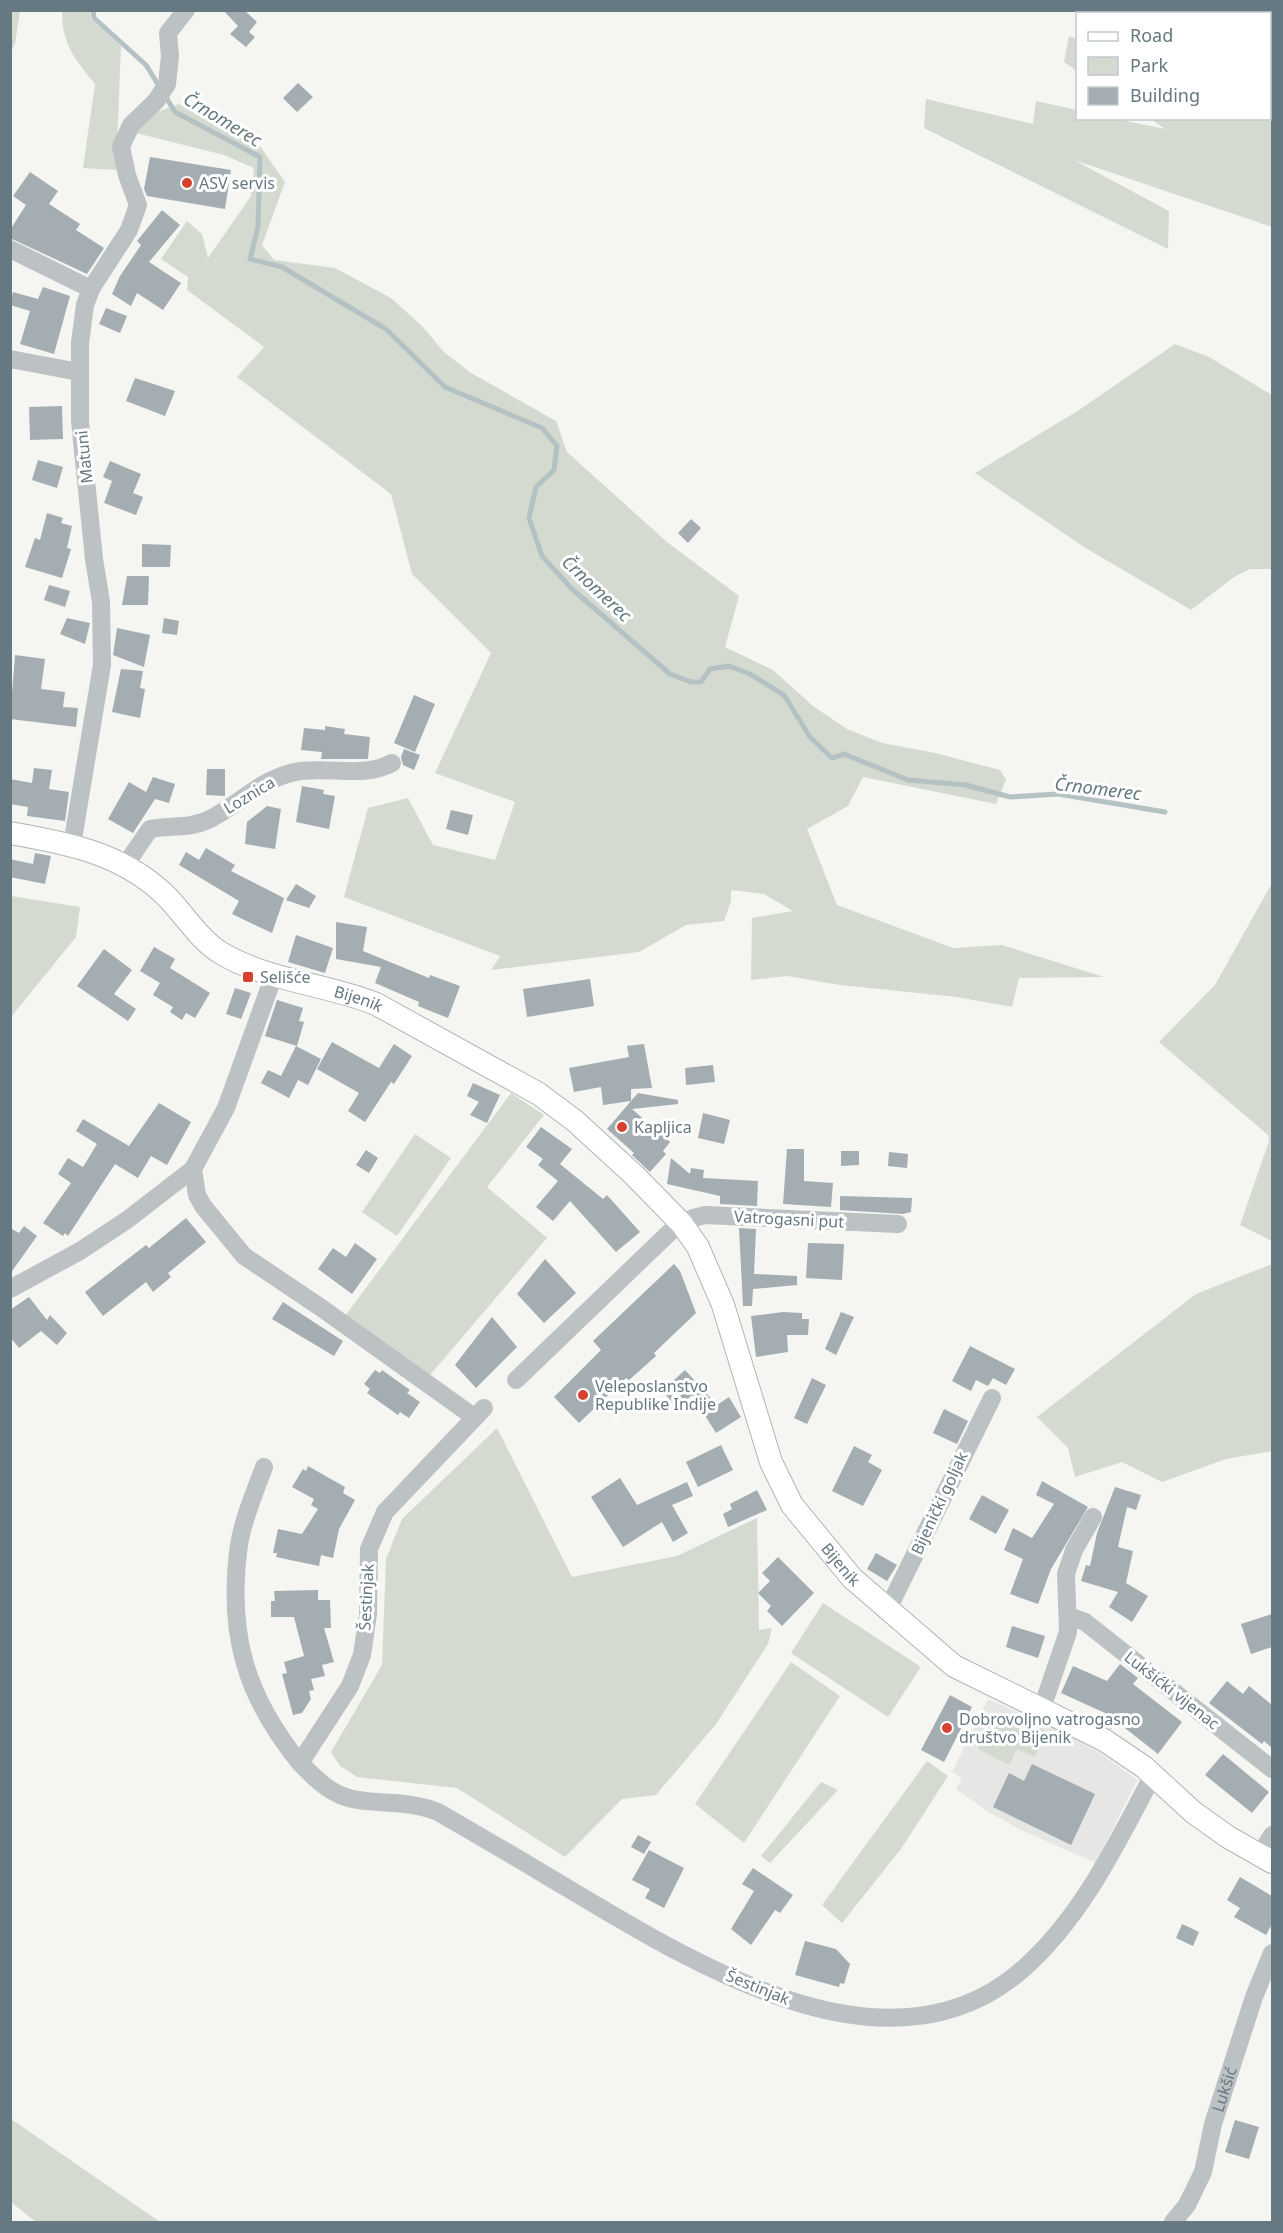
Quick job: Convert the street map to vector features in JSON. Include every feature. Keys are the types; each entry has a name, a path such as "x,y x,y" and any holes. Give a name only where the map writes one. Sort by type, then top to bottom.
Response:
{"main road":[{"name":"Bijenik","path":"10,833 72,845 126,864 166,895 218,951 244,965 274,975 348,993 376,1004 539,1094 575,1121 634,1174 682,1224 698,1247 723,1305 771,1462 792,1505 840,1566 954,1666 1104,1740 1153,1775"},
{"path":"1153,1775 1193,1812 1266,1859"}],"street":[{"name":"Matuni","path":"72,845 102,665 101,602 94,559 81,433 79,372 85,305 91,290 129,230 138,205 122,157 123,140 137,118 163,91 170,56 168,33 186,10"},
{"path":"10,249 91,290"},
{"path":"10,359 79,372"},
{"name":"Loznica","path":"126,864 150,829 201,823 260,785 282,775 304,771 371,771 392,763"},
{"path":"10,1289 80,1251 127,1221 193,1169 226,1108 274,975"},
{"name":"Šestinjak","path":"193,1169 197,1195 203,1206 244,1256 479,1412 385,1512 369,1549 368,1614 362,1655 350,1686 300,1763"},
{"name":"Vatrogasni put","path":"682,1224 705,1215 722,1215 898,1224"},
{"path":"516,1380 670,1232 682,1224"},
{"name":"Bijenički goljak","path":"888,1609 992,1398"},
{"name":"Šestinjak","path":"264,1467 239,1544 235,1591 239,1636 248,1678 260,1706 274,1732 300,1763 321,1784 337,1794 353,1799 408,1803 438,1812 636,1928 760,1990 827,2011 882,2017 908,2017 963,2005 995,1990 1023,1969 1071,1916 1104,1866 1153,1775"},
{"path":"1042,1708 1065,1644 1069,1616 1065,1596 1066,1574 1074,1550 1093,1517"},
{"name":"Lukšićki vijenac","path":"1069,1616 1085,1622 1272,1770"},
{"path":"1266,1859 1272,1835"},
{"name":"Lukšić","path":"1173,2223 1192,2196 1203,2172 1213,2124 1222,2103 1254,1997 1272,1953"}],"shaded area":[{"path":"988,1699 1054,1728 1097,1751 1137,1780 1096,1863 1019,1829 987,1811 956,1789 962,1778 952,1772"}],"green space":[{"path":"11,10 20,11 15,44 11,50"},
{"path":"62,11 90,11 91,19 121,46 116,170 83,168 95,84 67,42"},
{"path":"1069,36 1076,39 1076,70 1064,62"},
{"path":"1272,89 1272,227 1074,160 1169,211 1168,249 924,128 926,99 1033,124 1036,101 1076,110 1076,120 1122,120 1165,129 1152,120 1271,120"},
{"path":"179,104 230,134 260,146 285,182 262,245 274,260 335,268 391,298 423,327 444,352 471,373 556,421 567,452 667,542 739,596 725,647 773,670 813,706 847,729 882,743 935,753 1000,770 1006,780 996,804 863,777 848,806 807,829 837,905 953,948 1002,945 1104,977 1019,978 1012,1007 957,997 840,985 787,976 751,980 752,918 793,911 764,894 731,890 731,901 724,921 686,925 639,952 491,970 500,956 344,897 368,808 408,798 433,845 495,860 515,802 435,773 491,653 412,574 391,494 237,377 264,347 187,290 188,277 161,259 187,221 202,234 208,258 251,196 254,168 224,155 136,133 154,113"},
{"path":"1175,344 1209,357 1272,395 1272,569 1250,569 1234,577 1191,610 1084,547 975,473 1079,410"},
{"path":"1272,883 1272,1241 1240,1225 1269,1141 1268,1135 1159,1042 1215,985"},
{"path":"11,896 80,907 76,937 11,1017"},
{"path":"511,1093 544,1115 487,1187 547,1238 430,1375 345,1316"},
{"path":"415,1134 451,1158 397,1236 362,1212"},
{"path":"1272,1264 1272,1451 1226,1459 1162,1482 1122,1462 1075,1477 1068,1448 1037,1417 1196,1294"},
{"path":"497,1428 572,1577 677,1556 757,1518 759,1630 772,1628 768,1644 716,1724 656,1795 622,1799 565,1857 457,1788 357,1777 340,1766 331,1752 382,1665 386,1559 402,1519"},
{"path":"823,1603 921,1667 888,1717 791,1653"},
{"path":"791,1662 840,1696 744,1843 695,1804"},
{"path":"993,1717 1022,1730 1026,1721 1047,1731 1035,1757 1017,1749 1009,1765 978,1749"},
{"path":"927,1761 948,1776 901,1849 842,1923 822,1905"},
{"path":"821,1782 838,1790 770,1863 761,1856"},
{"path":"10,2119 160,2222 36,2222 11,2202"}],"building":[{"path":"223,10 244,10 257,22 249,32 255,37 246,47 230,34 238,26"},
{"path":"298,83 313,97 297,112 283,98"},
{"name":"ASV servis","path":"150,157 231,170 225,209 147,196 144,189"},
{"path":"30,172 58,191 49,204 80,224 76,230 104,248 87,274 10,238 10,230 26,205 13,196"},
{"path":"162,210 180,225 149,262 181,283 163,310 137,293 131,306 112,294 120,276 141,245 137,241"},
{"path":"43,287 70,296 54,354 20,344 30,311 10,305 13,292 38,299"},
{"path":"106,308 127,316 120,333 99,324"},
{"path":"135,378 175,391 165,416 126,401"},
{"path":"62,406 63,439 30,440 29,407"},
{"path":"38,460 63,467 57,488 32,480"},
{"path":"110,461 141,474 133,493 143,497 136,515 104,503 112,481 103,477"},
{"path":"47,513 63,518 61,523 72,526 67,548 71,549 62,578 25,567 35,538 40,540"},
{"path":"691,519 701,528 688,543 678,533"},
{"path":"142,544 171,545 170,567 142,567"},
{"path":"127,576 149,576 148,605 122,605"},
{"path":"49,585 70,591 65,607 44,600"},
{"path":"67,618 90,623 85,644 60,634"},
{"path":"164,618 179,621 177,635 162,633"},
{"path":"117,628 150,635 144,667 113,655"},
{"path":"15,655 45,659 41,689 65,692 63,707 78,708 76,727 10,719"},
{"path":"121,669 143,671 140,688 145,689 140,718 112,712"},
{"path":"414,695 435,704 415,752 394,743"},
{"path":"325,726 345,729 344,734 370,737 368,759 321,759 322,752 301,750 304,728 325,730"},
{"path":"404,749 420,755 414,770 403,765 401,757"},
{"path":"34,768 52,770 49,789 69,792 65,821 27,816 28,807 10,804 10,779 32,783"},
{"path":"207,769 225,769 225,796 206,795"},
{"path":"153,777 175,784 169,803 155,799 133,833 108,819 129,782 146,792"},
{"path":"302,786 324,790 323,794 335,796 329,829 296,822"},
{"path":"267,806 281,809 275,849 245,844 247,822"},
{"path":"451,810 473,815 468,835 446,829"},
{"path":"206,848 235,865 231,871 284,898 272,933 232,914 239,901 179,865 186,852 199,860"},
{"path":"35,853 51,856 45,884 10,877 10,859 33,864"},
{"path":"296,884 316,896 309,908 286,900"},
{"path":"336,922 367,927 363,951 429,978 430,975 460,986 448,1018 418,1006 419,1002 375,983 381,967 336,959"},
{"path":"296,935 333,948 325,973 288,962"},
{"path":"154,947 175,959 170,968 210,993 195,1018 186,1013 182,1020 170,1012 173,1007 153,995 160,983 140,971"},
{"path":"104,949 132,970 114,994 136,1009 128,1021 77,986"},
{"path":"590,979 594,1006 527,1017 523,989"},
{"path":"235,988 251,993 241,1019 226,1014"},
{"path":"277,1000 303,1008 299,1021 304,1022 297,1046 265,1036"},
{"path":"332,1042 379,1068 394,1044 412,1056 394,1084 391,1082 365,1122 348,1111 359,1093 317,1069"},
{"path":"644,1044 652,1088 631,1089 631,1101 603,1105 601,1087 574,1092 569,1068 629,1057 627,1046"},
{"path":"296,1046 321,1059 308,1085 298,1080 289,1098 261,1083 268,1070 281,1076"},
{"path":"713,1065 715,1082 686,1085 685,1068"},
{"path":"473,1083 500,1095 487,1123 470,1115 479,1102 467,1096"},
{"path":"638,1093 678,1100 678,1104 632,1109 670,1142 663,1151 666,1154 650,1172 632,1155 634,1153 607,1129"},
{"path":"159,1103 191,1122 167,1165 151,1156 138,1178 115,1164 68,1236 65,1233 63,1236 43,1223 71,1183 58,1174 68,1158 83,1167 97,1144 76,1131 83,1119 129,1146"},
{"path":"703,1113 730,1120 724,1144 698,1138"},
{"path":"541,1127 572,1149 560,1164 603,1199 607,1195 640,1232 616,1252 570,1201 553,1221 536,1207 558,1181 538,1165 543,1159 526,1147"},
{"path":"787,1149 804,1149 804,1181 833,1183 831,1207 783,1204"},
{"path":"366,1150 378,1158 369,1173 356,1165"},
{"path":"841,1151 859,1151 859,1165 841,1166"},
{"path":"889,1152 908,1154 907,1168 888,1166"},
{"path":"671,1158 690,1174 691,1168 704,1170 703,1178 758,1181 757,1206 720,1204 720,1196 667,1184"},
{"path":"840,1196 912,1198 911,1212 903,1214 840,1210"},
{"path":"186,1218 206,1242 168,1273 171,1277 153,1292 146,1282 103,1316 85,1292 146,1245 149,1248"},
{"path":"24,1226 37,1236 10,1274 10,1228 19,1233"},
{"path":"739,1228 756,1229 754,1274 797,1276 797,1285 753,1289 752,1306 743,1306"},
{"path":"355,1243 377,1259 352,1294 318,1269 333,1248 346,1257"},
{"path":"808,1243 844,1244 842,1280 806,1278"},
{"path":"545,1259 576,1293 544,1323 517,1294"},
{"path":"674,1264 680,1271 696,1313 654,1353 656,1356 629,1380 626,1378 579,1423 554,1397 601,1350 593,1341"},
{"path":"29,1297 47,1320 50,1315 67,1333 57,1345 41,1331 19,1348 10,1337 10,1310"},
{"path":"283,1302 343,1341 334,1356 272,1319"},
{"path":"783,1312 802,1313 802,1319 809,1319 808,1335 787,1335 788,1352 756,1357 751,1316"},
{"path":"841,1312 854,1317 836,1355 825,1349"},
{"path":"492,1317 517,1347 476,1388 455,1365"},
{"path":"970,1346 1015,1369 1006,1385 993,1378 988,1386 976,1380 971,1391 952,1381"},
{"path":"375,1370 380,1373 382,1370 410,1390 407,1393 420,1402 409,1418 400,1412 398,1415 367,1393 370,1389 364,1384"},
{"path":"685,1370 717,1405 729,1397 741,1417 716,1433 692,1395 678,1408 662,1391"},
{"path":"812,1378 826,1385 807,1424 794,1418"},
{"path":"944,1409 968,1421 957,1444 933,1433"},
{"path":"721,1445 733,1470 698,1487 686,1462"},
{"path":"854,1446 872,1455 868,1462 882,1470 863,1506 832,1491"},
{"path":"308,1466 345,1487 343,1493 355,1500 339,1529 333,1558 321,1555 319,1566 276,1557 277,1553 273,1553 278,1529 302,1534 318,1509 311,1505 314,1499 292,1487 303,1469 306,1471"},
{"path":"620,1478 637,1505 687,1482 693,1496 672,1505 688,1533 673,1542 662,1522 623,1547 591,1497"},
{"path":"1042,1481 1088,1507 1051,1569 1038,1604 1010,1594 1023,1559 1004,1550 1013,1528 1032,1538 1054,1504 1036,1495"},
{"path":"1115,1487 1141,1495 1136,1510 1127,1507 1118,1547 1133,1551 1126,1583 1148,1596 1132,1622 1109,1607 1118,1592 1081,1581 1086,1565 1090,1566 1097,1533"},
{"path":"757,1490 767,1510 728,1527 723,1514 732,1509 730,1504"},
{"path":"982,1495 1009,1510 996,1534 969,1519"},
{"path":"876,1553 897,1565 887,1581 867,1569"},
{"path":"778,1557 814,1593 782,1626 767,1611 771,1606 758,1593 770,1581 762,1573"},
{"path":"318,1590 318,1600 330,1600 331,1628 324,1628 334,1662 322,1665 325,1676 311,1679 314,1690 309,1691 311,1699 302,1713 293,1715 282,1674 287,1673 284,1662 304,1656 294,1617 271,1617 271,1601 275,1601 274,1591"},
{"path":"1272,1614 1272,1647 1251,1654 1241,1624"},
{"path":"1012,1626 1045,1636 1038,1658 1006,1647"},
{"path":"1120,1664 1138,1678 1133,1684 1182,1722 1158,1754 1116,1721 1111,1729 1099,1722 1105,1713 1061,1693 1073,1666 1107,1681"},
{"path":"1227,1681 1243,1694 1249,1686 1272,1705 1272,1748 1264,1741 1262,1744 1209,1703"},
{"name":"Dobrovoljno vatrogasno društvo Bijenik","path":"950,1695 972,1707 944,1762 921,1750"},
{"path":"1223,1754 1269,1792 1252,1813 1205,1775"},
{"path":"1032,1764 1095,1794 1071,1845 993,1807 1009,1773 1024,1781"},
{"path":"638,1835 651,1842 644,1854 631,1847"},
{"path":"649,1850 684,1868 664,1908 645,1898 650,1889 632,1880"},
{"path":"753,1868 793,1895 780,1913 775,1910 751,1945 731,1929 754,1891 742,1884"},
{"path":"1240,1877 1272,1896 1272,1924 1266,1935 1234,1917 1240,1908 1227,1900"},
{"path":"1182,1924 1199,1932 1193,1946 1176,1938"},
{"path":"805,1941 836,1949 850,1964 844,1984 840,1983 839,1987 795,1975"},
{"path":"1235,2120 1259,2127 1249,2159 1225,2152"}],"waterway":[{"name":"Črnomerec","path":"93,10 94,18 146,65 175,112 260,157 258,227 250,259 282,267 386,329 445,387 542,428 557,446 554,470 536,487 529,518 542,556 572,589 670,674 691,682 701,682 710,669 729,666 750,674 784,695 810,737 832,758 844,754 908,780 966,785 1010,797 1058,794 1165,812"}],"place":[{"name":"ASV servis","path":"187,183"},
{"name":"Selišće","path":"248,977"},
{"name":"Kapljica","path":"622,1127"},
{"name":"Veleposlanstvo Republike Indije","path":"583,1395"},
{"name":"Dobrovoljno vatrogasno društvo Bijenik","path":"947,1728"}]}
